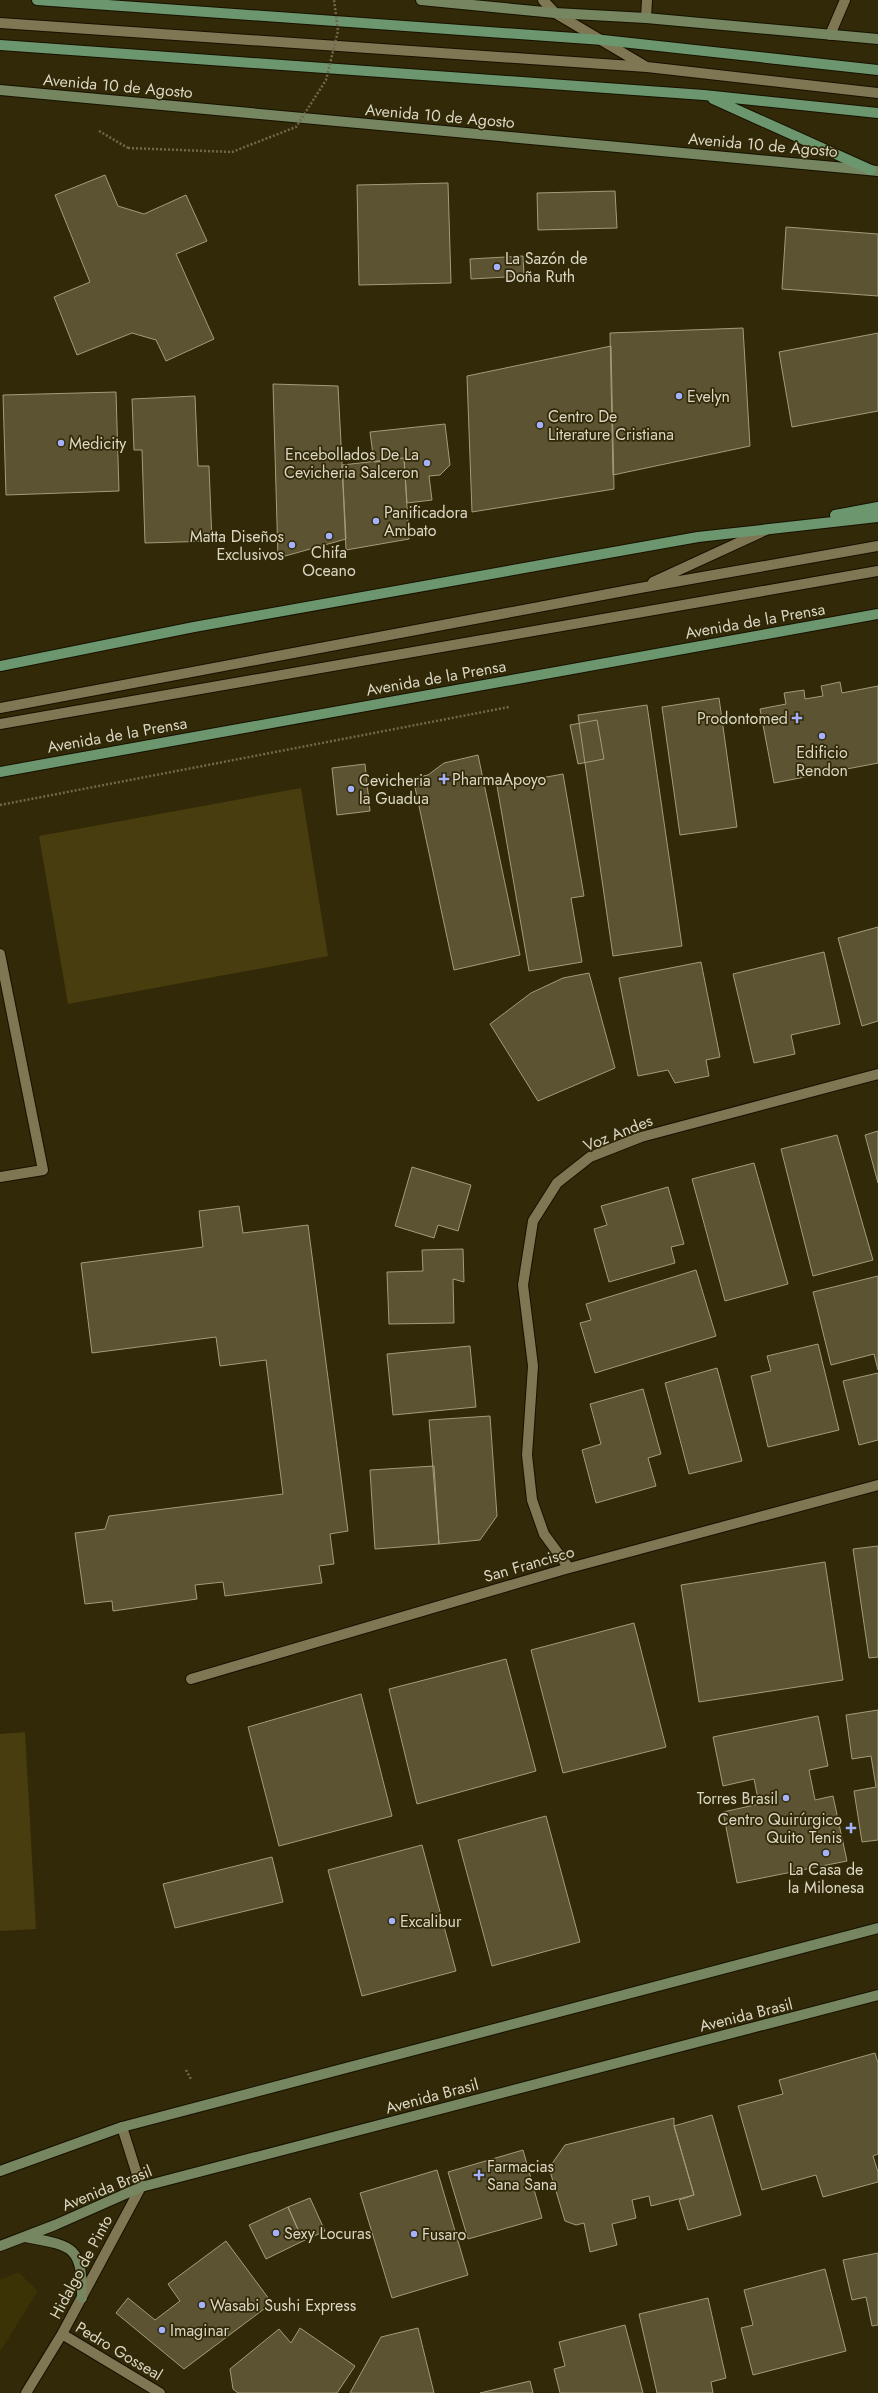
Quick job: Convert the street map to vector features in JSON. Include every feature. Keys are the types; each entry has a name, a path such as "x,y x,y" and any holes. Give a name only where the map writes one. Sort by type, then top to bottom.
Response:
{"main road":[{"path":"36,0 603,40 878,70"},
{"name":"Avenida 10 de Agosto","path":"0,45 704,95 878,113"},
{"path":"704,95 874,171"},
{"path":"772,528 878,507"},
{"path":"0,666 194,627 698,537 878,517"},
{"name":"Avenida de la Prensa","path":"0,772 878,614"}],"street":[{"path":"421,0 555,13 646,18 878,39"},
{"path":"543,0 555,13 647,67"},
{"path":"646,18 647,0"},
{"path":"830,35 845,0"},
{"path":"0,23 647,67 878,93"},
{"name":"Avenida 10 de Agosto","path":"0,90 874,171"},
{"path":"640,588 772,528"},
{"path":"0,708 640,588 878,546"},
{"path":"0,724 878,571"},
{"path":"0,954 43,1170 0,1177"},
{"name":"Voz Andes","path":"569,1568 544,1534 532,1500 526,1455 533,1366 523,1285 533,1221 557,1183 590,1157 640,1137 878,1074"},
{"name":"San Francisco","path":"190,1679 569,1568 878,1485"},
{"path":"0,2171 122,2127 878,1928"},
{"name":"Avenida Brasil","path":"0,2246 55,2225 141,2187 878,1995"},
{"path":"122,2127 141,2187"},
{"name":"Hidalgo de Pinto","path":"26,2393 62,2334 141,2187"},
{"path":"23,2236 59,2243 73,2251 82,2269 82,2298"},
{"name":"Pedro Gosseal","path":"62,2334 160,2393"}],"path":[{"path":"99,131 128,148 232,152 296,127 326,80 338,30 334,0"},
{"path":"186,2070 191,2079"}],"shaded area":[{"path":"301,788 328,956 68,1004 39,836"},
{"path":"25,1732 36,1929 0,1931 0,1734"},
{"path":"18,2272 38,2291 0,2352 0,2280"}],"building":[{"path":"105,175 118,206 144,214 186,195 207,241 176,254 214,339 166,361 156,340 132,333 77,355 54,297 90,282 55,195"},
{"path":"448,183 451,283 359,285 357,185"},
{"path":"615,191 617,228 538,230 537,193"},
{"path":"786,227 878,234 878,296 782,289"},
{"name":"La Sazón de Doña Ruth","path":"523,256 524,276 471,279 470,259"},
{"name":"Evelyn","path":"743,328 750,446 613,475 610,333"},
{"path":"878,333 878,411 792,427 779,352"},
{"name":"Centro De Literature Cristiana","path":"611,346 614,489 472,512 467,376"},
{"path":"273,384 338,386 346,539 278,558"},
{"name":"Medicity","path":"116,392 119,491 6,495 3,395"},
{"path":"195,396 198,466 209,466 212,541 145,543 142,450 134,450 132,399"},
{"name":"Encebollados De La Cevicheria Salceron","path":"445,424 450,465 440,475 429,476 432,500 407,503 404,458 374,462 370,432"},
{"name":"Panificadora Ambato","path":"404,458 409,539 346,550 342,465"},
{"name":"Edificio Rendon","path":"840,682 842,693 878,686 878,763 774,783 760,709 786,704 784,693 804,690 805,699 823,696 821,686"},
{"path":"719,698 737,827 680,835 662,707"},
{"path":"647,705 682,946 613,956 578,715"},
{"path":"597,720 604,759 578,764 570,725"},
{"path":"478,755 520,955 454,970 413,778 428,775 444,763"},
{"name":"Cevicheria la Guadua","path":"365,764 370,811 337,815 332,768"},
{"path":"563,774 584,896 571,898 582,962 529,971 497,786"},
{"path":"878,927 878,1021 862,1026 838,938"},
{"path":"824,952 840,1024 791,1035 795,1054 754,1063 733,974"},
{"path":"701,962 720,1057 706,1060 709,1076 675,1083 668,1070 638,1076 619,978"},
{"path":"589,973 615,1068 538,1101 490,1024 531,993 563,978"},
{"path":"878,1131 878,1183 865,1135"},
{"path":"837,1135 873,1260 813,1276 781,1149"},
{"path":"754,1163 788,1284 725,1301 692,1179"},
{"path":"412,1167 471,1185 458,1231 438,1225 434,1238 395,1226"},
{"path":"668,1187 684,1244 671,1247 675,1263 609,1282 594,1229 607,1225 601,1206"},
{"path":"239,1206 243,1233 308,1225 348,1531 330,1534 334,1564 319,1566 322,1583 225,1596 223,1582 195,1585 197,1599 113,1611 112,1601 85,1604 75,1533 105,1529 109,1516 283,1494 266,1360 220,1366 216,1337 92,1353 81,1263 203,1247 199,1211"},
{"path":"463,1249 464,1282 453,1279 454,1323 389,1324 387,1272 423,1271 422,1250"},
{"path":"696,1270 716,1336 595,1373 580,1323 591,1320 586,1304"},
{"path":"878,1276 878,1370 874,1354 831,1365 813,1292"},
{"path":"818,1344 839,1430 768,1447 751,1376 771,1371 767,1356"},
{"path":"470,1346 476,1407 393,1415 387,1354"},
{"path":"717,1368 742,1461 689,1474 665,1383"},
{"path":"878,1373 878,1440 859,1445 843,1381"},
{"path":"643,1389 661,1454 648,1458 656,1486 596,1503 582,1450 601,1444 590,1404"},
{"path":"490,1416 497,1516 480,1540 439,1544 429,1420"},
{"path":"434,1466 439,1544 375,1549 370,1470"},
{"path":"878,1546 878,1657 869,1658 853,1549"},
{"path":"825,1562 843,1680 699,1702 681,1585"},
{"path":"634,1623 666,1747 563,1773 531,1650"},
{"path":"506,1659 536,1771 417,1804 389,1689"},
{"path":"361,1694 392,1816 279,1846 248,1727"},
{"path":"878,1710 878,1840 862,1842 854,1791 876,1787 871,1756 852,1759 846,1715"},
{"name":"Torres Brasil","path":"818,1716 828,1766 809,1770 815,1800 833,1796 847,1861 737,1883 723,1812 759,1804 754,1779 723,1786 713,1737"},
{"path":"546,1816 580,1942 492,1966 458,1840"},
{"name":"Excalibur","path":"422,1845 456,1971 362,1996 328,1870"},
{"path":"272,1857 283,1902 175,1928 163,1884"},
{"path":"875,2053 878,2063 878,2154 873,2156 878,2172 878,2182 823,2197 816,2175 762,2190 738,2106 783,2094 779,2080"},
{"path":"712,2115 741,2215 688,2230 679,2200 694,2195 674,2126"},
{"path":"674,2118 674,2126 694,2195 651,2206 649,2196 632,2200 636,2218 612,2224 617,2245 590,2252 584,2223 576,2225 565,2221 549,2168 565,2145"},
{"path":"523,2150 542,2218 468,2239 448,2172"},
{"name":"Fusaro","path":"437,2170 468,2275 392,2298 360,2193"},
{"path":"310,2198 325,2231 303,2241 288,2207"},
{"name":"Sexy Locuras","path":"288,2207 303,2241 266,2259 249,2225"},
{"path":"226,2241 272,2303 184,2369 116,2313 128,2298 155,2320 180,2301 168,2284"},
{"path":"878,2253 878,2325 872,2326 866,2297 852,2300 843,2260"},
{"path":"825,2269 846,2351 753,2375 741,2328 753,2325 744,2290"},
{"path":"708,2298 726,2378 711,2382 713,2393 657,2393 639,2314"},
{"path":"625,2325 643,2393 560,2393 554,2369 565,2366 559,2342"},
{"path":"300,2328 355,2366 337,2393 238,2393 233,2389 230,2369 279,2329 291,2343"},
{"path":"418,2328 434,2393 350,2393 381,2337"},
{"path":"530,2381 533,2393 480,2393"}],"place":[{"name":"La Sazón de Doña Ruth","path":"497,267"},
{"name":"Evelyn","path":"679,396"},
{"name":"Centro De Literature Cristiana","path":"540,425"},
{"name":"Medicity","path":"61,443"},
{"name":"Encebollados De La Cevicheria Salceron","path":"427,463"},
{"name":"Panificadora Ambato","path":"376,521"},
{"name":"Chifa Oceano","path":"329,536"},
{"name":"Matta Diseños Exclusivos","path":"292,545"},
{"name":"Prodontomed","path":"797,718"},
{"name":"Edificio Rendon","path":"822,736"},
{"name":"PharmaApoyo","path":"444,779"},
{"name":"Cevicheria la Guadua","path":"351,789"},
{"name":"Torres Brasil","path":"786,1798"},
{"name":"Centro Quirúrgico Quito Tenis","path":"851,1828"},
{"name":"La Casa de la Milonesa","path":"826,1853"},
{"name":"Excalibur","path":"392,1921"},
{"name":"Farmacias Sana Sana","path":"479,2175"},
{"name":"Sexy Locuras","path":"276,2233"},
{"name":"Fusaro","path":"414,2234"},
{"name":"Wasabi Sushi Express","path":"202,2305"},
{"name":"Imaginar","path":"162,2330"}]}
